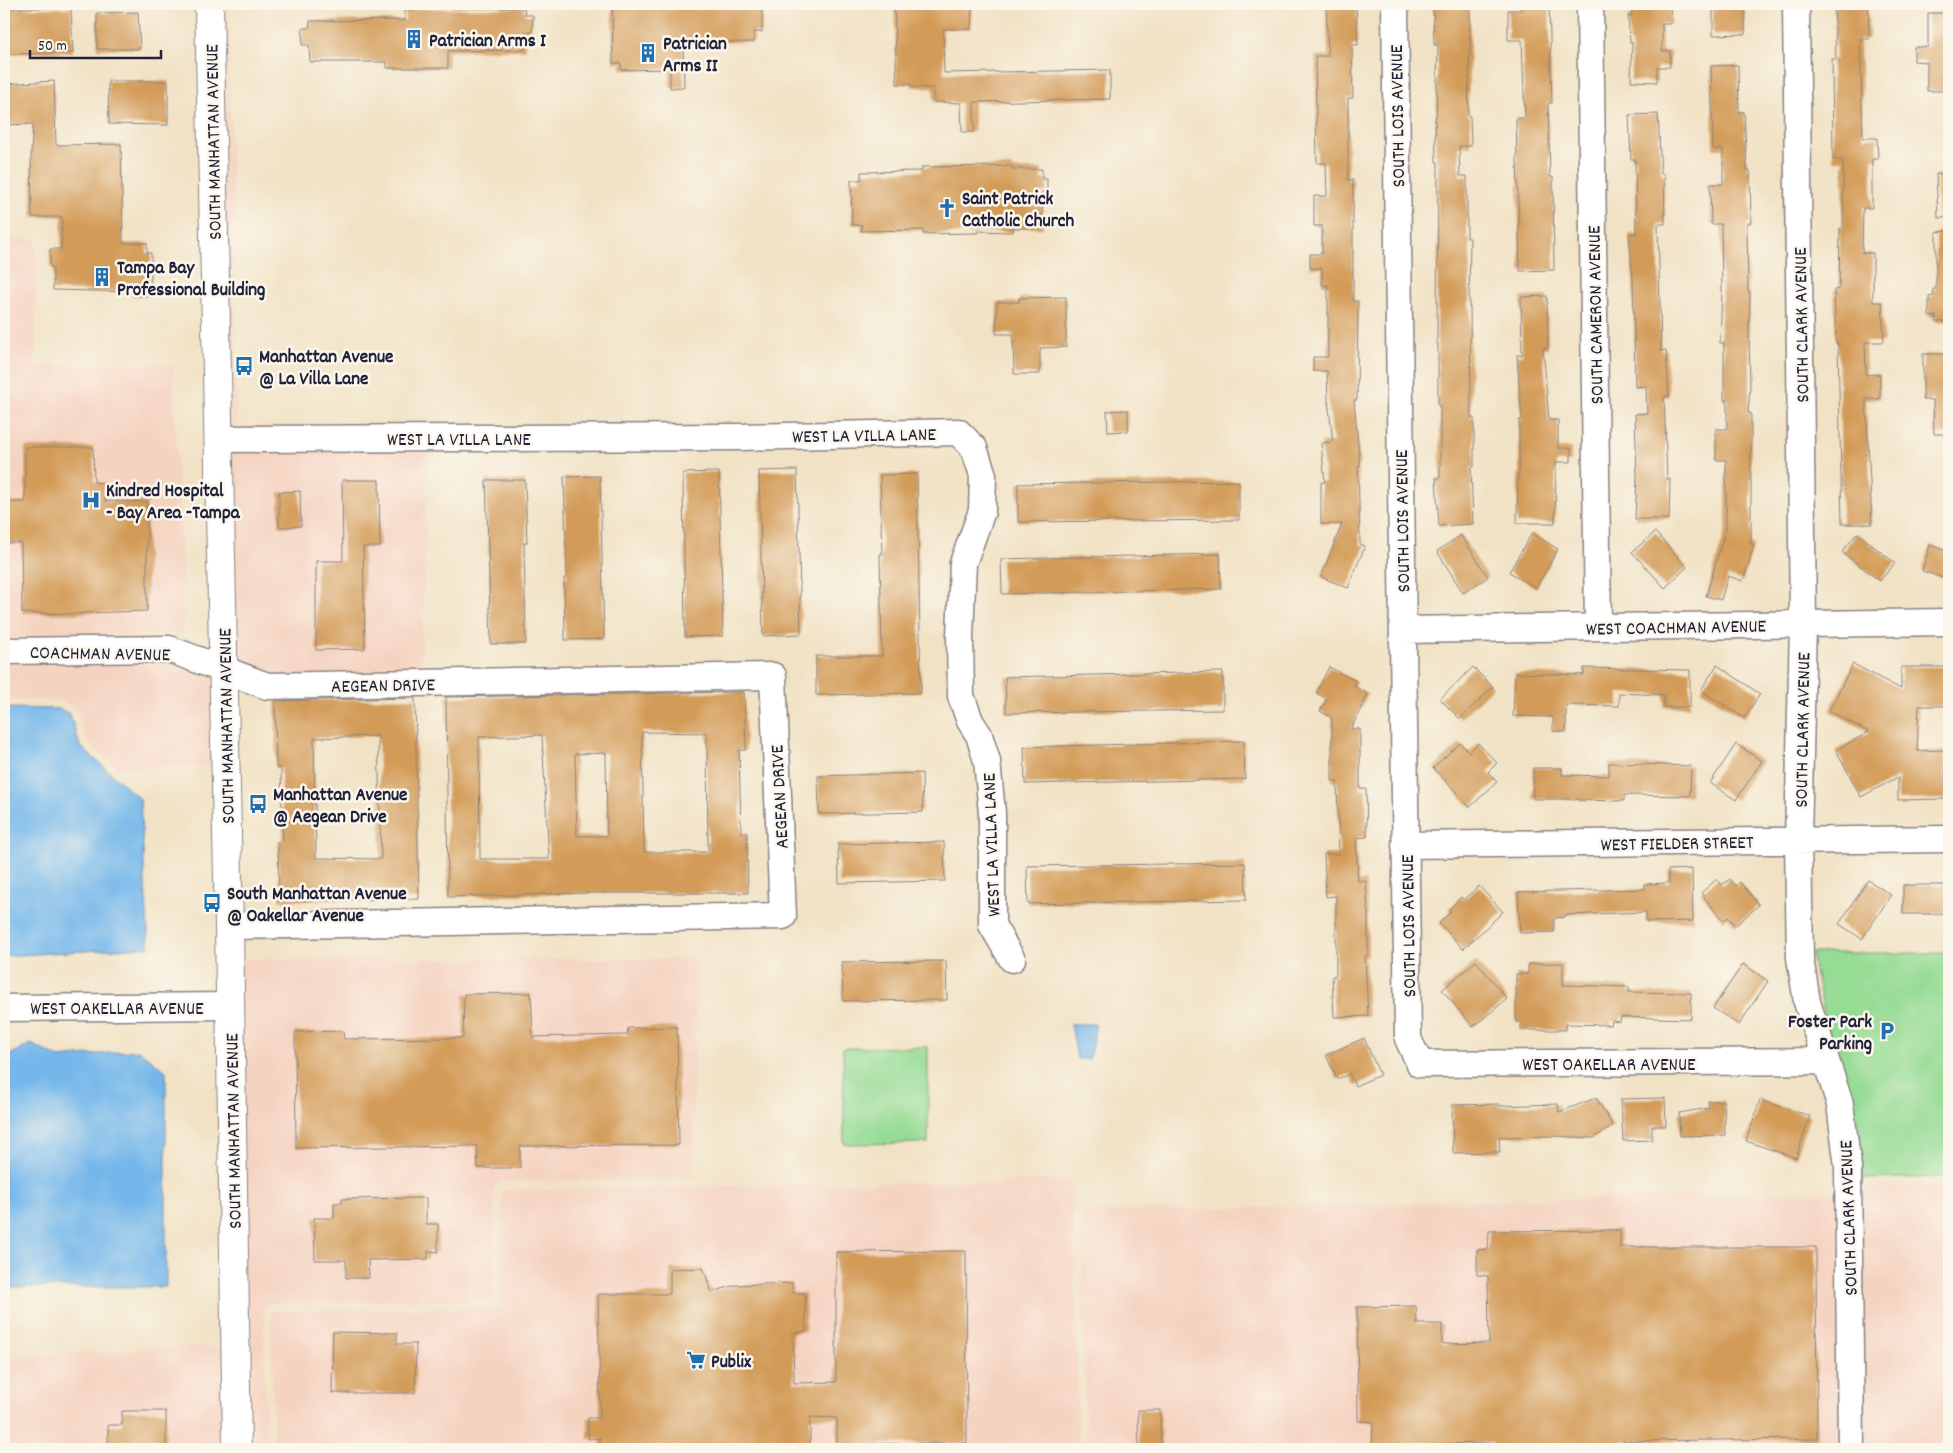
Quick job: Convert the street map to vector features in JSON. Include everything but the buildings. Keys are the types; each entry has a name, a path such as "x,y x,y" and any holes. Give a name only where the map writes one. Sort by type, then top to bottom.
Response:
{"main road":[{"name":"SOUTH MANHATTAN AVENUE","path":"209,4 238,1449"}],"street":[{"name":"SOUTH LOIS AVENUE","path":"1394,4 1408,1039"},
{"name":"SOUTH CAMERON AVENUE","path":"1590,4 1598,627"},
{"name":"SOUTH CLARK AVENUE","path":"1796,4 1804,624 1798,841 1800,958 1807,1002 1840,1104 1848,1167 1851,1449"},
{"name":"WEST LA VILLA LANE","path":"219,439 740,437 958,432 974,448 984,475 982,511 963,563 960,636 961,696 970,721 979,735 987,761 992,813 992,925 1012,959"},
{"name":"WEST COACHMAN AVENUE","path":"1403,630 1949,622"},
{"name":"COACHMAN AVENUE","path":"4,651 169,649 223,670"},
{"name":"AEGEAN DRIVE","path":"223,670 267,686 772,676 783,916 229,926"},
{"name":"WEST FIELDER STREET","path":"1405,845 1949,839"},
{"name":"WEST OAKELLAR AVENUE","path":"4,1008 230,1006"},
{"name":"WEST OAKELLAR AVENUE","path":"1408,1039 1420,1064 1826,1061"}],"shaded area":[{"path":"218,4 228,4 238,427 429,425 429,428 228,428"},
{"name":"Kindred Hospital - Bay Area -Tampa","path":"4,239 36,239 36,365 173,364 184,634 4,638"},
{"path":"428,448 421,673 268,676 232,662 229,449"},
{"path":"168,660 214,677 216,766 117,768 86,741 77,712 73,706 59,700 4,700 4,661"},
{"path":"246,959 697,959 692,1178 498,1183 494,1190 494,1299 267,1304 264,1312 266,1449 246,1449 237,971"},
{"path":"1072,1180 1079,1449 274,1449 271,1311 501,1307 502,1190"},
{"path":"1949,1186 1949,1449 1860,1449 1858,1187"},
{"path":"1839,1192 1842,1449 1086,1449 1081,1212"},
{"path":"195,1346 226,1350 228,1449 4,1449 4,1358"}],"green space":[{"path":"1811,953 1949,953 1949,1177 1861,1179"},
{"path":"928,1047 928,1143 844,1144 843,1048"}],"water":[{"path":"4,708 59,709 70,714 80,746 140,799 149,947 4,956"},
{"path":"1071,1024 1096,1024 1089,1059 1077,1059"},
{"path":"31,1044 59,1058 138,1050 166,1071 166,1287 4,1287 4,1058"}],"place":[{"name":"Patrician Arms I","path":"414,39"},
{"name":"Patrician Arms II","path":"648,53"},
{"name":"Saint Patrick Catholic Church","path":"947,208"},
{"name":"Tampa Bay Professional Building","path":"102,277"},
{"name":"Manhattan Avenue @ La Villa Lane","path":"244,366"},
{"name":"Kindred Hospital - Bay Area -Tampa","path":"91,500"},
{"name":"Manhattan Avenue @ Aegean Drive","path":"258,804"},
{"name":"South Manhattan Avenue @ Oakellar Avenue","path":"212,903"},
{"name":"Foster Park Parking","path":"1887,1031"},
{"name":"Publix","path":"696,1360"}]}
